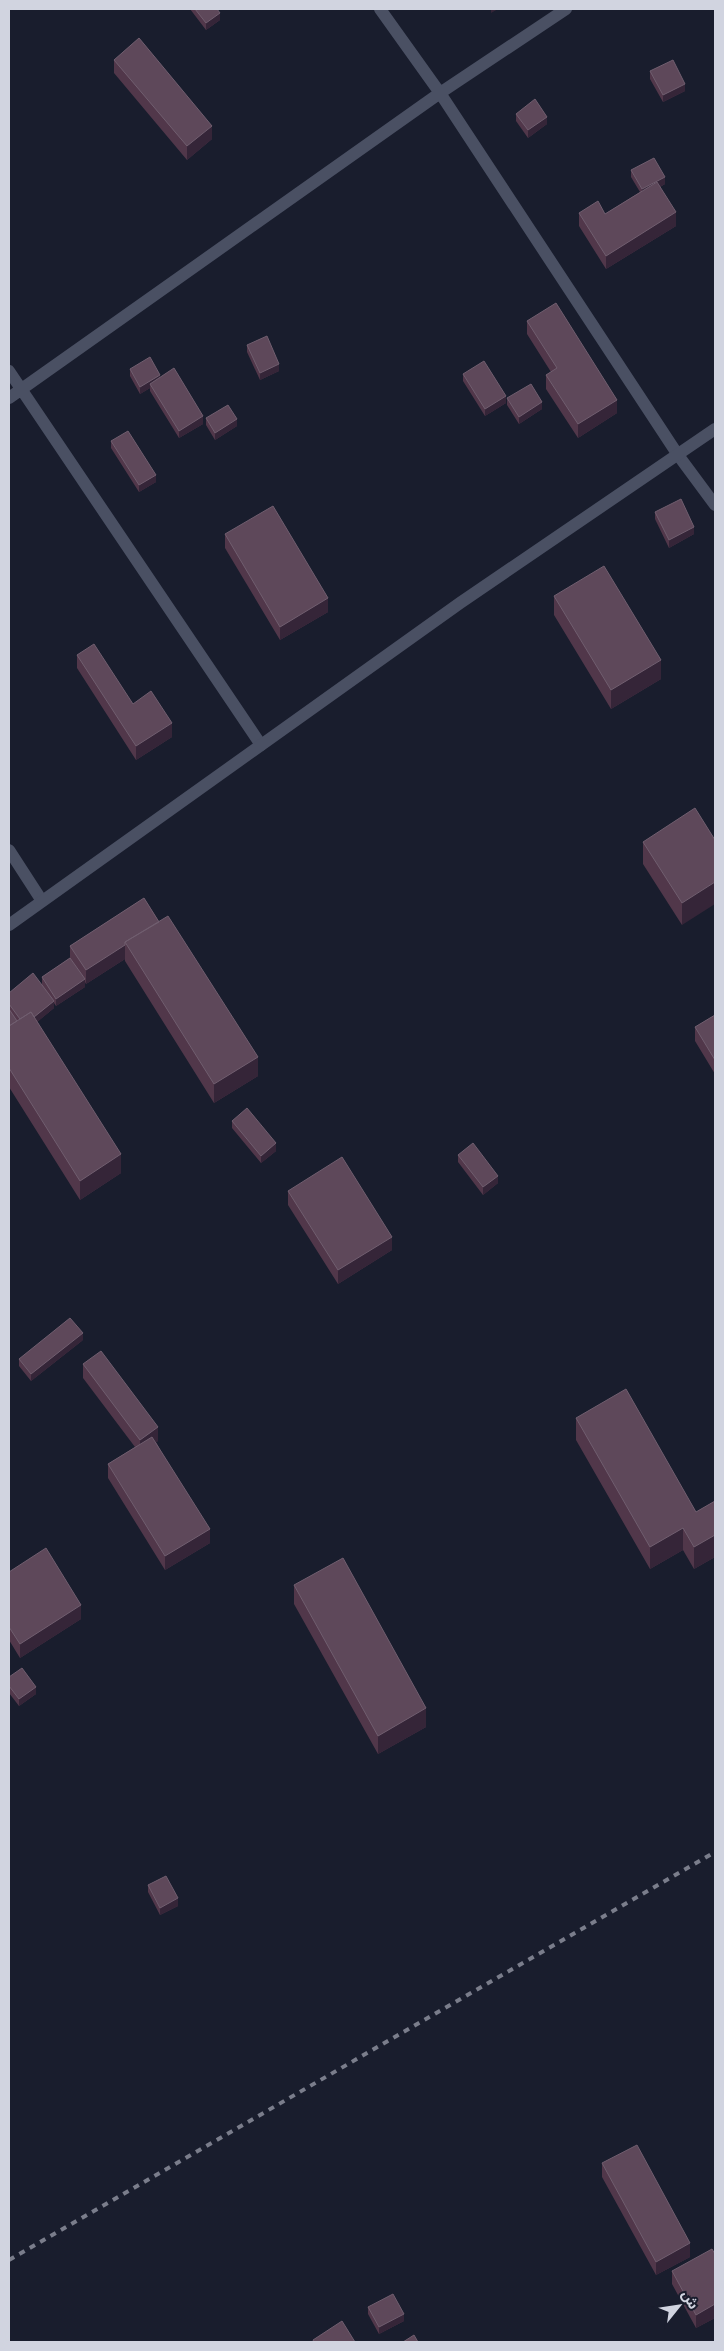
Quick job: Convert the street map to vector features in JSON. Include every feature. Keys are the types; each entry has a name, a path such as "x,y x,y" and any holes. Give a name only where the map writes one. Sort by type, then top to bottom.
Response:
{"street":[{"path":"380,9 440,93 678,454 715,505"},
{"path":"9,398 440,93 566,9"},
{"path":"9,371 261,745"},
{"path":"9,925 460,603 715,429"},
{"path":"9,850 42,901"}],"building":[{"path":"195,9 217,9 220,13 206,23"},
{"path":"139,38 212,126 187,146 114,60"},
{"path":"673,60 685,84 663,95 650,71"},
{"path":"535,99 547,117 528,130 516,114"},
{"path":"654,158 665,177 642,189 631,170"},
{"path":"657,182 676,212 606,256 579,213 598,201 605,214"},
{"path":"556,303 617,400 578,424 546,375 557,368 527,321"},
{"path":"267,336 279,364 260,373 247,345"},
{"path":"150,357 160,375 140,387 130,369"},
{"path":"484,361 506,396 485,409 463,374"},
{"path":"174,368 203,416 179,431 150,384"},
{"path":"531,384 542,402 519,417 507,398"},
{"path":"228,405 237,419 215,433 206,418"},
{"path":"128,431 156,475 139,485 111,441"},
{"path":"681,499 694,527 669,540 655,512"},
{"path":"273,506 328,598 280,627 225,534"},
{"path":"604,566 661,660 611,690 554,596"},
{"path":"94,644 133,704 151,691 172,723 136,746 77,655"},
{"path":"695,808 715,840 715,882 682,903 643,842"},
{"path":"144,898 159,922 125,942 125,945 86,970 70,946"},
{"path":"168,916 258,1057 214,1084 125,942"},
{"path":"70,958 85,979 56,999 42,977"},
{"path":"33,973 54,1001 34,1017 31,1012 20,1019 9,1004 9,993"},
{"path":"9,1009 17,1021 9,1026"},
{"path":"31,1012 121,1154 80,1181 9,1068 9,1026"},
{"path":"715,1015 715,1060 695,1027"},
{"path":"247,1108 276,1143 261,1156 232,1121"},
{"path":"473,1143 498,1176 483,1187 458,1155"},
{"path":"342,1157 392,1237 338,1270 288,1191"},
{"path":"70,1318 83,1333 31,1374 19,1359"},
{"path":"101,1351 158,1427 140,1440 83,1364"},
{"path":"626,1389 696,1512 715,1501 715,1535 694,1547 683,1528 650,1547 576,1418"},
{"path":"152,1437 210,1529 165,1556 108,1464"},
{"path":"46,1548 81,1605 20,1644 9,1627 9,1572"},
{"path":"343,1558 426,1708 378,1736 294,1585"},
{"path":"22,1668 36,1687 19,1699 9,1686 9,1677"},
{"path":"166,1876 178,1898 160,1908 148,1885"},
{"path":"637,2145 690,2243 656,2262 602,2163"},
{"path":"712,2249 715,2254 715,2304 696,2315 672,2271"},
{"path":"393,2294 404,2314 379,2327 368,2307"},
{"path":"342,2321 355,2342 314,2342 313,2340"},
{"path":"414,2335 418,2342 403,2342"}],"railway":[{"path":"9,2260 715,1852"}]}
